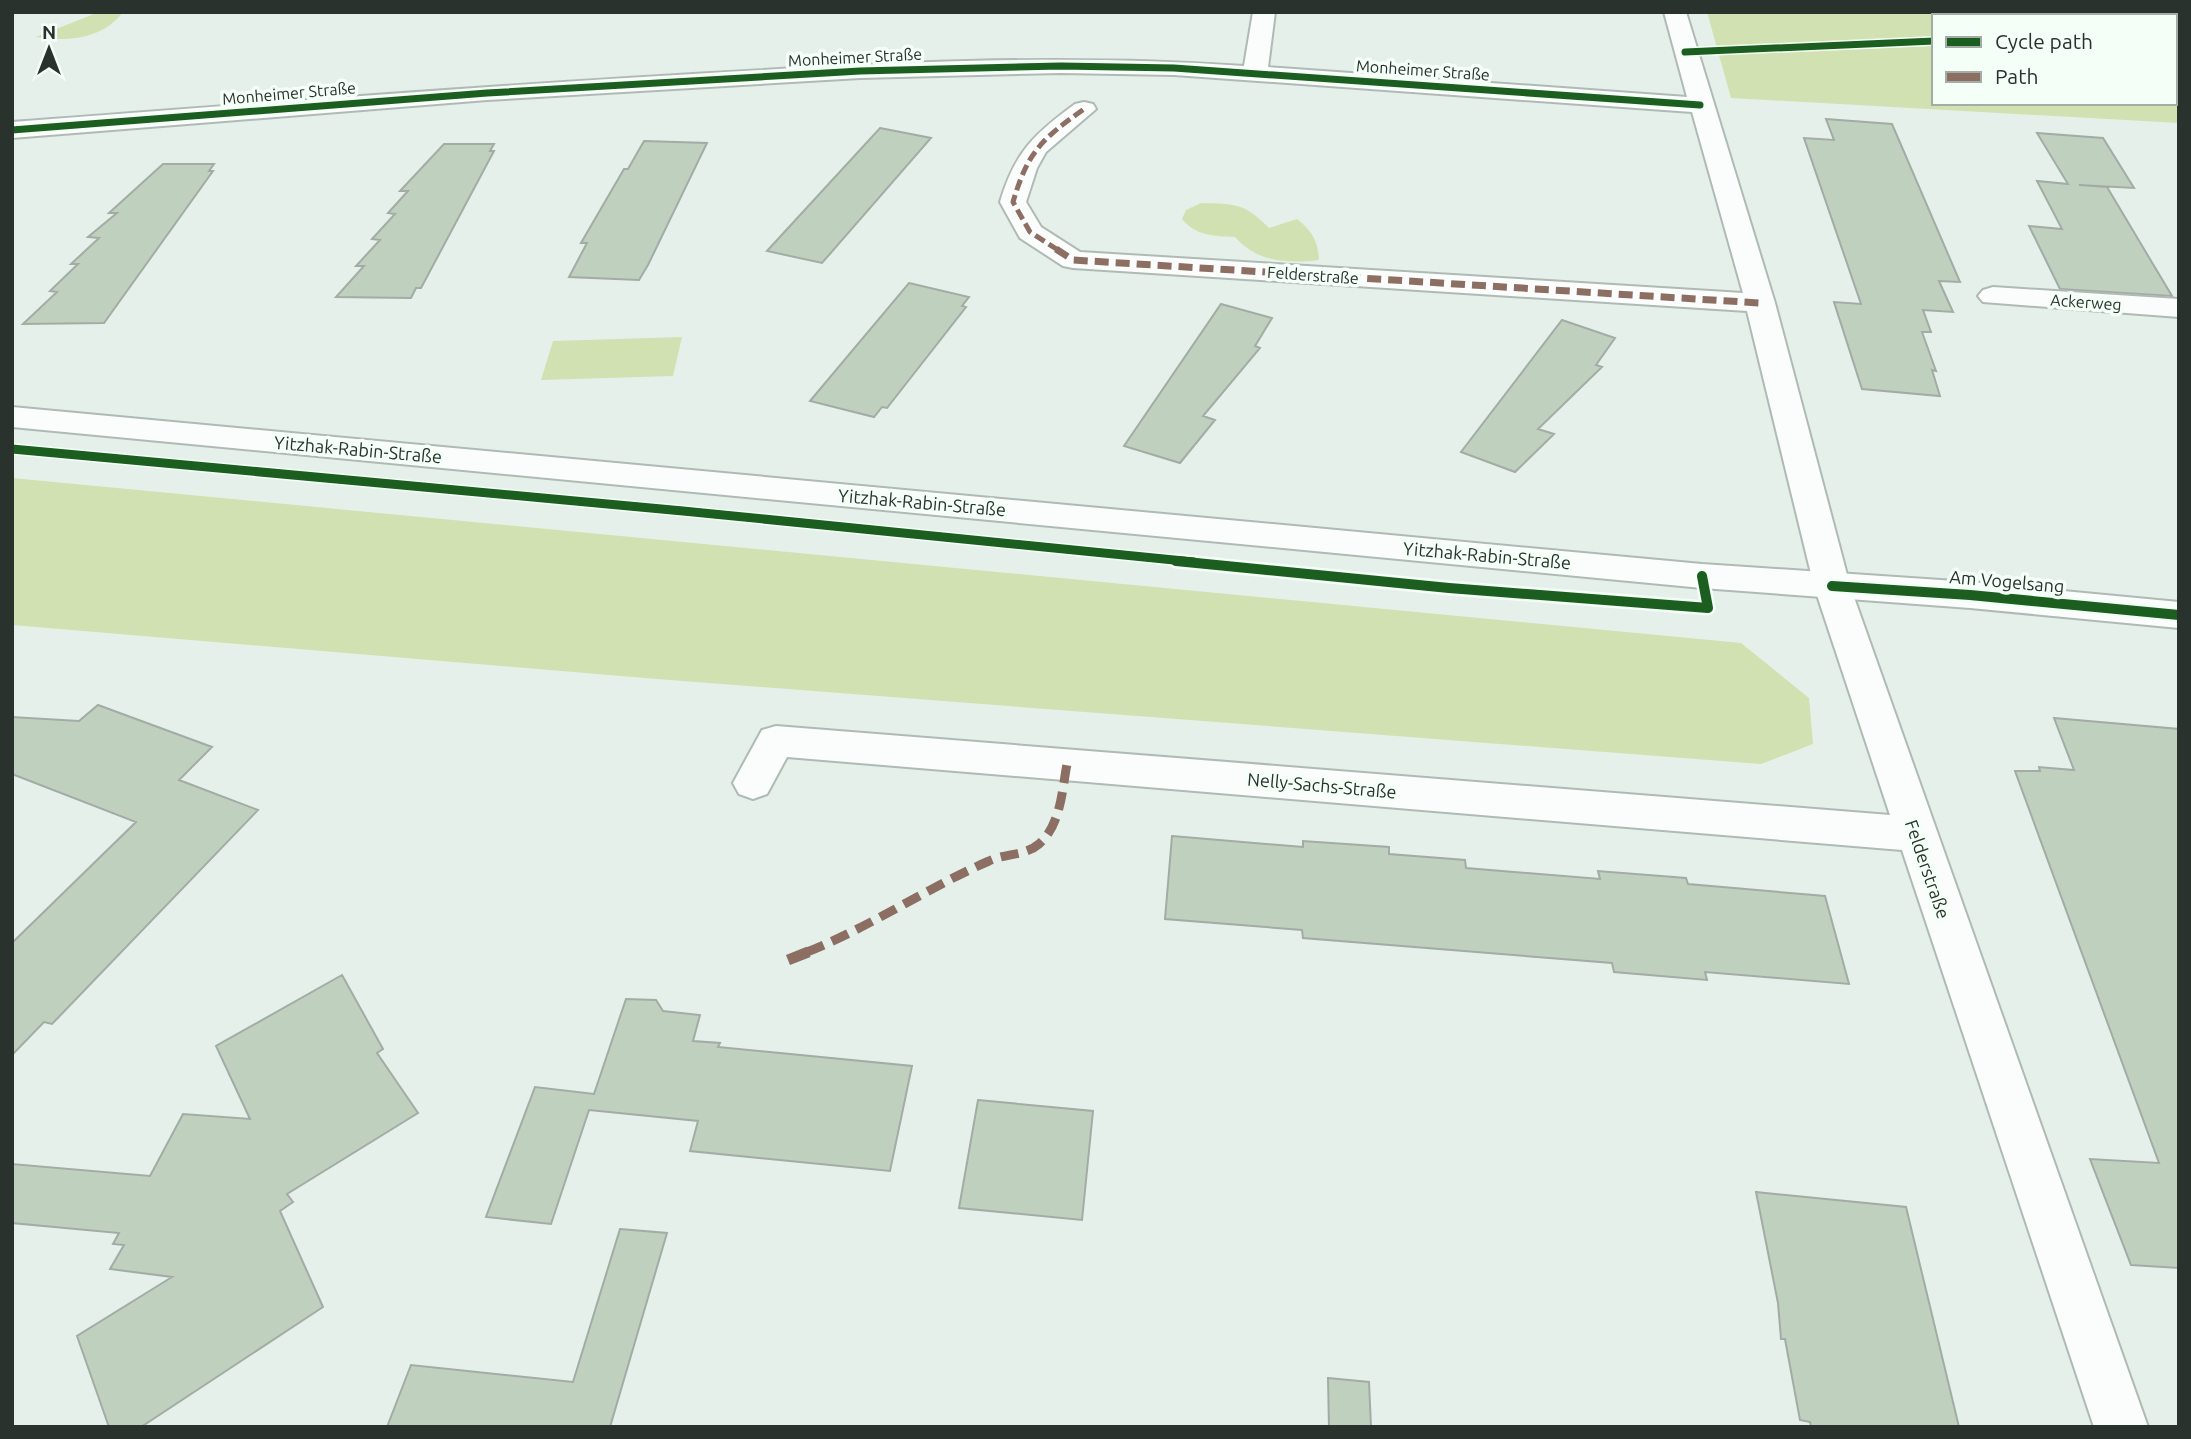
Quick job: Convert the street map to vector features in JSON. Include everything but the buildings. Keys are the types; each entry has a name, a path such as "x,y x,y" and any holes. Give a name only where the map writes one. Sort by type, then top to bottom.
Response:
{"street":[{"path":"1255,74 1264,12"},
{"name":"Felderstraße","path":"1675,12 1760,303 1832,586 1915,834 2121,1427"},
{"name":"Monheimer Straße","path":"12,130 460,95 860,71 1061,66 1174,68 1700,105"},
{"name":"Felderstraße","path":"1084,109 1038,144 1022,168 1013,202 1030,232 1073,260 1760,303"},
{"name":"Ackerweg","path":"1993,296 2179,308"},
{"name":"Yitzhak-Rabin-Straße","path":"12,417 1832,586"},
{"name":"Am Vogelsang","path":"1832,586 1970,595 2179,614"},
{"name":"Nelly-Sachs-Straße","path":"753,783 776,741 1915,834"}],"green space":[{"path":"99,12 122,13 105,28 83,37 36,37"},
{"path":"1707,12 2179,12 2179,123 1731,98"},
{"path":"1201,203 1239,206 1269,228 1297,219 1313,237 1319,260 1295,262 1273,259 1253,252 1235,237 1199,232 1182,219 1186,210"},
{"path":"682,337 673,376 541,380 553,341"},
{"path":"12,478 1741,643 1809,698 1813,744 1761,764 657,679 12,625"}],"marked path":[{"path":"1084,109 1037,147 1024,168 1013,202 1030,232 1073,260 1760,303"},
{"path":"788,960 837,940 990,860 1025,852 1039,844 1047,835 1057,814 1067,764"}],"cycle path":[{"path":"1685,52 1932,41"},
{"path":"12,130 487,93 860,71 1061,66 1174,68 1700,105"},
{"path":"12,449 683,511 1449,588 1708,608 1702,576"},
{"path":"1832,586 1970,595 2179,615"}]}
